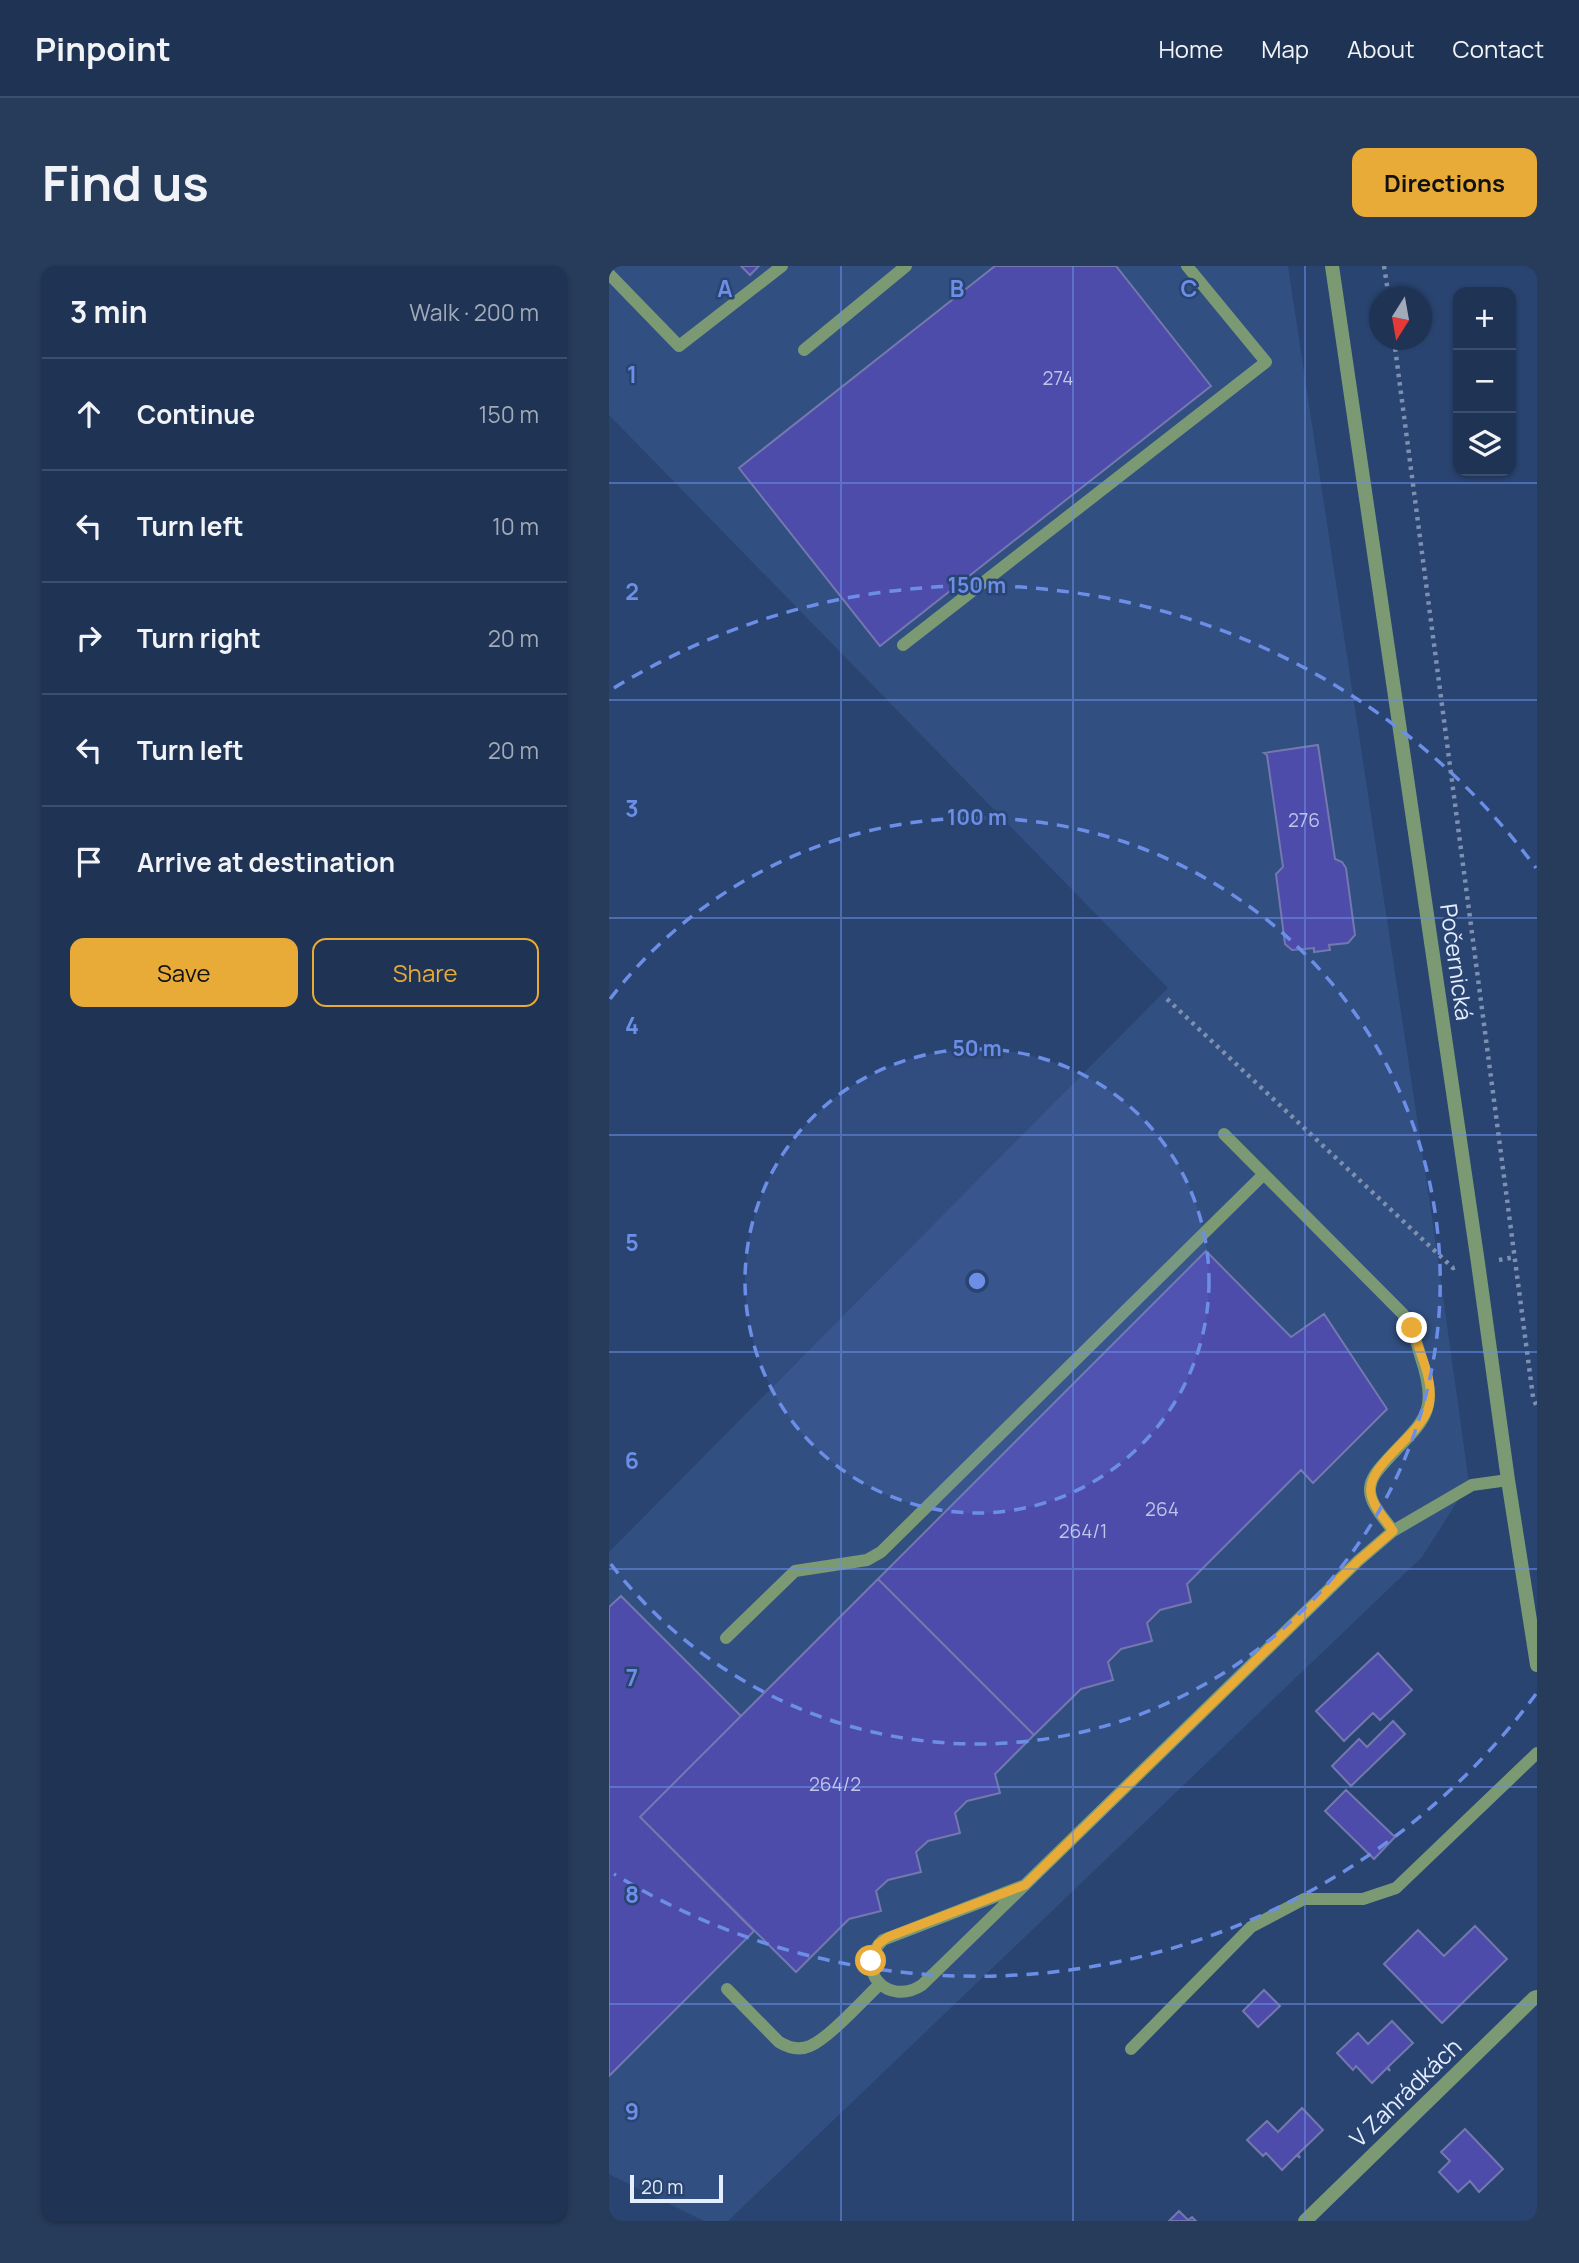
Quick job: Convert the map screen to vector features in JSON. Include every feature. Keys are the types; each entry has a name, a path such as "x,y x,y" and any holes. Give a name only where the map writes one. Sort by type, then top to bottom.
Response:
{"street":[{"name":"Počernická","path":"1332,266 1537,1665"},
{"name":"V Zahrádkách","path":"1305,2221 1537,1997"}],"lane":[{"path":"609,274 679,346 782,266"},
{"path":"804,350 906,266"},
{"path":"904,645 1266,362 1187,266"},
{"path":"1224,1134 1402,1313 1412,1328 1430,1387 1429,1408 1418,1426 1375,1475 1370,1487 1373,1501 1393,1531"},
{"path":"726,1638 795,1571 867,1560 881,1552 1264,1174"},
{"path":"1025,1885 883,1940 875,1949 871,1961 880,1984 891,1991 904,1993 922,1985 1025,1885 1358,1561 1393,1531 1472,1485 1508,1480"},
{"path":"1131,2049 1251,1927 1304,1899 1363,1899 1396,1888 1537,1753"},
{"path":"727,1989 779,2042 802,2049 825,2036 880,1984"}],"path":[{"path":"1384,266 1387,287"},
{"path":"1395,350 1533,1397 1537,1407"},
{"path":"1167,999 1453,1268"}],"shaded area":[{"path":"609,266 1288,266 1432,1217 1469,1483 1422,1557 728,2221 704,2221 609,2174 609,1552 1168,988 609,415"}],"building":[{"path":"741,266 759,266 750,275"},
{"path":"995,266 1116,266 1211,386 880,646 739,468"},
{"path":"1318,745 1335,859 1342,862 1346,868 1355,935 1348,943 1329,945 1330,950 1314,952 1314,948 1292,950 1285,944 1276,874 1283,867 1267,755 1264,753"},
{"path":"1206,1251 1291,1337 1324,1314 1387,1409 1313,1483 1301,1470 1187,1584 1191,1602 1160,1610 1147,1623 1152,1641 1121,1649 1108,1662 1113,1680 1081,1689 1034,1735 878,1579"},
{"path":"878,1579 1034,1735 995,1774 1000,1793 967,1801 955,1813 960,1833 928,1841 916,1852 921,1872 888,1880 876,1891 881,1911 849,1919 796,1972 640,1817"},
{"path":"621,1596 741,1716 640,1817 754,1931 609,2076 609,1607"},
{"path":"1378,1653 1412,1690 1380,1720 1373,1713 1344,1741 1316,1711"},
{"path":"1393,1721 1405,1734 1351,1786 1332,1766 1359,1739 1367,1747"},
{"path":"1346,1790 1395,1837 1374,1859 1325,1811"},
{"path":"1475,1926 1507,1959 1442,2023 1384,1964 1418,1930 1444,1956"},
{"path":"1264,1990 1280,2006 1258,2027 1243,2011"},
{"path":"1392,2021 1413,2043 1388,2067 1390,2071 1387,2068 1372,2083 1356,2066 1353,2070 1337,2053 1358,2033 1368,2044"},
{"path":"1302,2108 1323,2130 1298,2154 1300,2158 1297,2155 1282,2170 1266,2153 1263,2156 1247,2140 1267,2121 1278,2132"},
{"path":"1465,2129 1503,2169 1479,2192 1470,2181 1458,2192 1439,2172 1450,2161 1441,2152"},
{"path":"1179,2211 1188,2220 1192,2217 1196,2221 1169,2221"}],"route":[{"path":"871,1961 878,1944 888,1937 1025,1885 1358,1561 1393,1531 1373,1501 1370,1487 1375,1475 1418,1426 1429,1408 1430,1387 1412,1328"}]}
